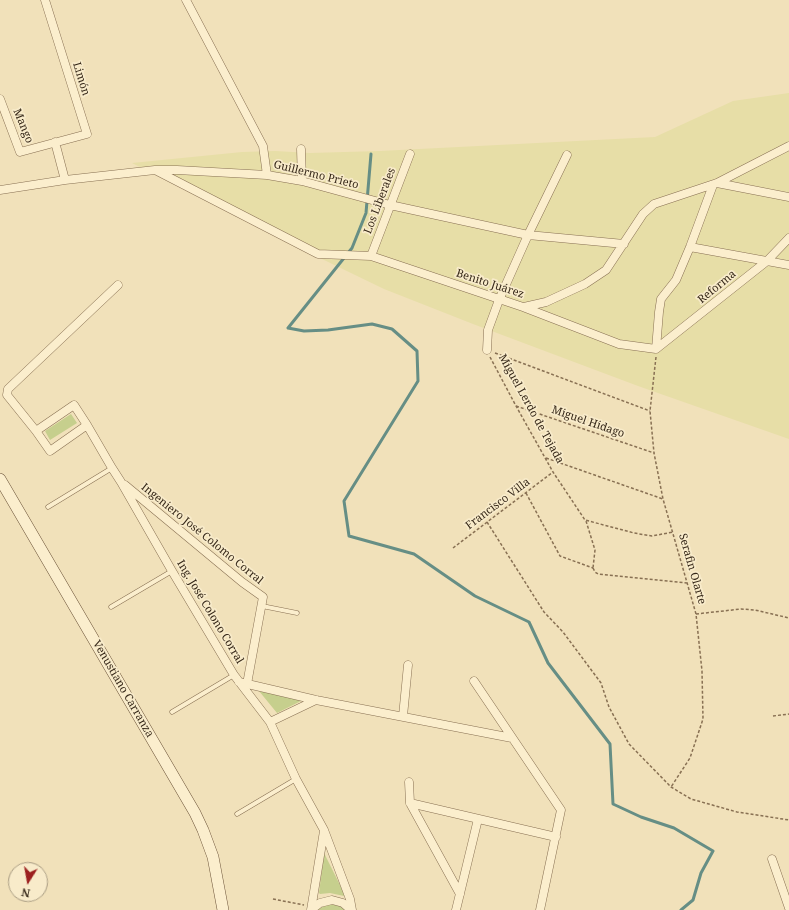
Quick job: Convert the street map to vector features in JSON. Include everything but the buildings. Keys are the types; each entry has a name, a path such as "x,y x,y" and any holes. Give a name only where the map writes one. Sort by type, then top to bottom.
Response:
{"main road":[{"name":"Venustiano Carranza","path":"0,479 195,813 213,858 223,910"}],"street":[{"name":"Limón","path":"45,0 87,134 55,142"},
{"path":"186,0 263,146 267,175"},
{"name":"Mango","path":"0,99 20,152 55,142"},
{"path":"55,142 65,180"},
{"name":"Benito Juárez","path":"155,170 318,254 371,256 523,307 546,302 585,284 606,270 643,214 654,204 715,184 789,146"},
{"path":"301,148 302,181"},
{"name":"Los Liberales","path":"371,256 410,154"},
{"name":"Miguel Lerdo de Tejada","path":"487,350 488,330 499,300 528,235 567,155"},
{"name":"Guillermo Prieto","path":"0,190 65,180 155,170 267,175 302,181 390,205 528,235 624,244"},
{"path":"523,307 619,344 656,349 659,312 662,299 676,280 715,184 789,197"},
{"name":"Reforma","path":"656,349 767,261 789,238"},
{"path":"690,247 789,265"},
{"path":"87,425 50,451 7,395 8,389 118,285"},
{"name":"Ing. José Colono Corral","path":"36,431 74,405 234,675 243,683 270,722 296,779 324,830 350,899 352,910"},
{"name":"Ingeniero José Colomo Corral","path":"121,482 242,582 263,597 261,606"},
{"path":"261,606 243,683 316,700 512,738"},
{"path":"403,716 408,665"},
{"path":"474,681 561,810 540,910"},
{"path":"270,722 316,700"},
{"path":"409,782 410,803 460,894"},
{"path":"410,803 556,837"},
{"path":"456,910 478,819"},
{"path":"311,909 324,830"},
{"path":"772,859 789,908"},
{"path":"311,909 320,903 332,900 343,903 352,910"}],"lane":[{"path":"48,507 112,468"},
{"path":"111,607 172,571"},
{"path":"261,606 296,613"},
{"path":"172,712 234,675"},
{"path":"237,814 296,779"}],"path":[{"name":"Serafin Olarte","path":"656,349 650,411 654,453 663,499 696,614 702,671 703,719 690,758 671,787"},
{"name":"Miguel Lerdo de Tejada","path":"487,350 493,365 545,458 586,520 595,550 593,568"},
{"path":"487,350 650,411"},
{"name":"Miguel Hidago","path":"516,406 654,453"},
{"path":"545,458 663,499"},
{"name":"Francisco Villa","path":"453,548 554,472"},
{"path":"526,493 560,556 593,568 598,574 688,582"},
{"path":"586,520 652,536 673,532"},
{"path":"487,522 544,612 563,632 601,683 609,707 629,744 671,787 691,799 737,812 789,820"},
{"path":"696,614 741,609 755,610 789,618"},
{"path":"774,716 789,714"},
{"path":"273,899 311,909"}],"shaded area":[{"path":"789,93 789,439 638,386 384,289 132,163 242,152 275,151 310,153 380,151 655,137 733,101"}],"green space":[{"path":"71,414 77,423 50,440 45,431"},
{"path":"259,691 303,700 277,713"},
{"path":"324,853 345,895 344,896 330,893 319,893"},
{"path":"330,904 340,906 345,910 318,910"}],"waterway":[{"path":"371,154 366,213 352,248 288,328 304,331 328,330 372,324 392,329 417,351 418,381 344,501 349,536 414,554 475,596 529,622 548,663 610,744 613,804 641,817 674,828 713,851 701,873 693,900 681,910"}]}
